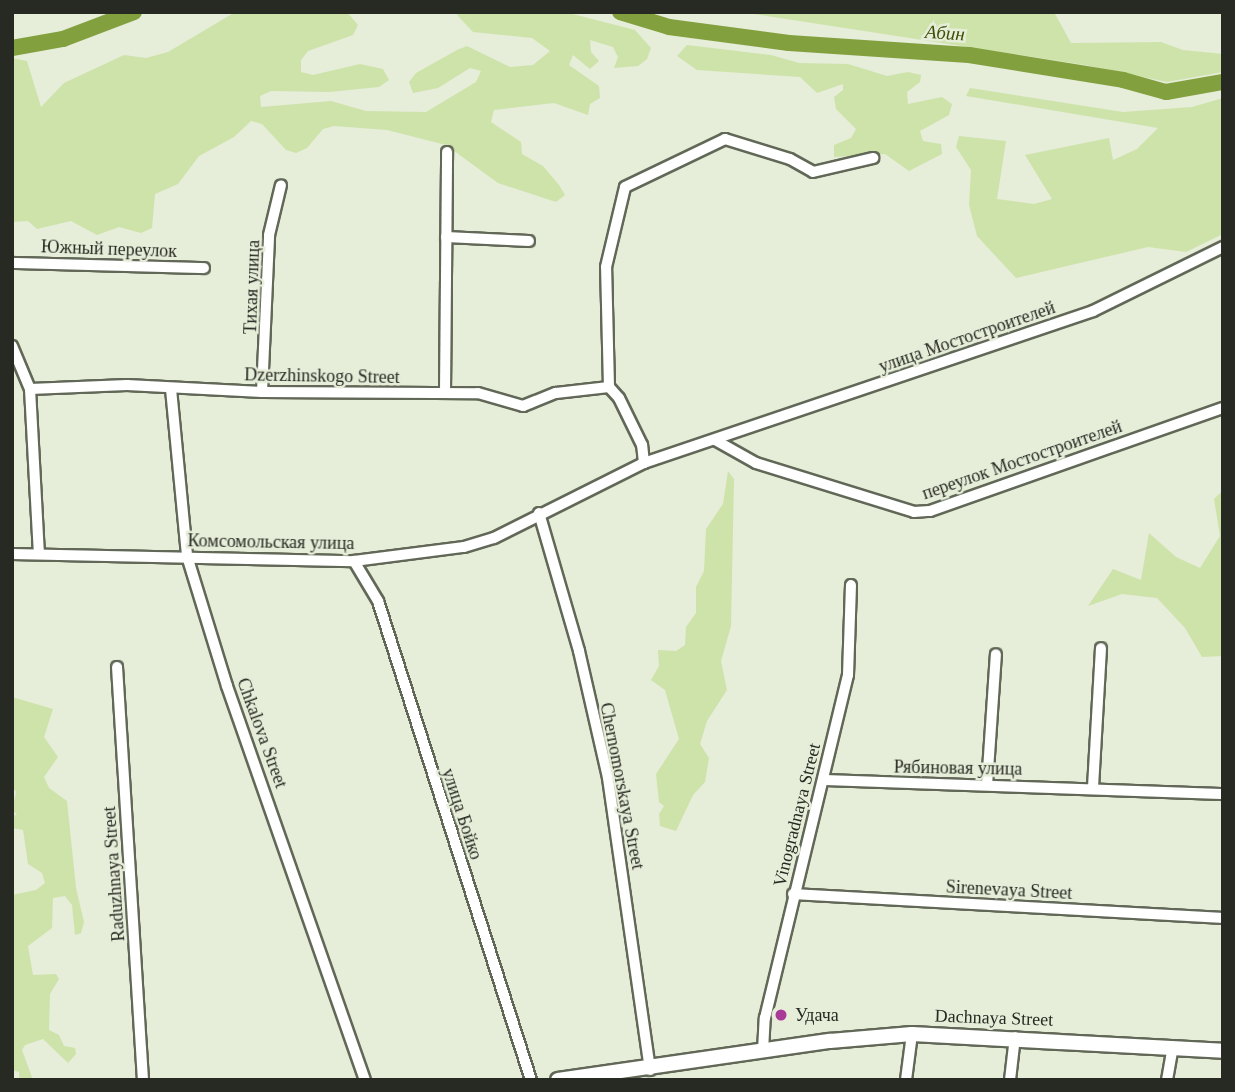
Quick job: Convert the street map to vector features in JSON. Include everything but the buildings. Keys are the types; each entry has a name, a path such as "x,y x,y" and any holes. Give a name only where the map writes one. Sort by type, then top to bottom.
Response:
{"main road":[{"name":"Dachnaya Street","path":"558,1080 650,1070 764,1051 912,1034 1015,1037 1223,1051"}],"street":[{"path":"644,463 642,445 619,398 608,387 606,267 625,187 725,139 790,159 813,172 873,158"},
{"path":"445,393 447,152"},
{"name":"Тихая улица","path":"262,392 269,235 281,185"},
{"path":"446,237 529,241"},
{"name":"улица Мостостроителей","path":"715,440 1093,311 1223,247"},
{"name":"Южный переулок","path":"12,263 204,268"},
{"path":"12,346 30,389 39,554"},
{"name":"Dzerzhinskogo Street","path":"30,389 127,385 262,392 478,393 523,406 556,393 608,387"},
{"name":"Chkalova Street","path":"171,389 187,556 227,686 365,1080"},
{"name":"переулок Мостостроителей","path":"715,440 755,463 914,512 930,511 1223,408"},
{"name":"Комсомольская улица","path":"12,554 354,561 464,547 494,538 539,513 644,463 715,440"},
{"name":"Chernomorskaya Street","path":"539,513 579,651 608,778 650,1070"},
{"name":"улица Бойко","path":"354,561 378,601 531,1080"},
{"name":"Vinogradnaya Street","path":"764,1051 765,1018 848,676 851,585"},
{"path":"1093,787 1101,648"},
{"path":"987,785 996,654"},
{"name":"Raduzhnaya Street","path":"117,667 143,1080"},
{"name":"Рябиновая улица","path":"823,780 1093,787 1223,794"},
{"name":"Sirenevaya Street","path":"793,894 1223,918"},
{"path":"906,1080 912,1034"},
{"path":"1010,1080 1015,1037"},
{"path":"1167,1080 1173,1047"}],"green space":[{"path":"347,12 358,25 353,35 308,51 301,60 301,72 313,75 360,64 383,69 389,80 379,87 329,92 271,91 260,96 261,107 331,101 366,111 426,112 476,82 481,71 470,68 438,88 413,93 409,82 416,73 457,50 467,46 510,67 533,65 550,51 532,38 473,32 457,15 460,12 569,13 635,30 651,48 647,59 638,66 614,68 618,57 613,47 590,40 591,52 599,61 590,69 573,55 569,65 599,86 600,98 590,104 588,115 554,103 494,110 491,122 521,142 522,154 543,166 559,185 565,195 556,202 498,183 446,145 387,130 334,126 323,129 307,148 296,153 286,150 262,124 251,121 234,137 199,156 178,184 155,194 152,228 141,233 119,227 97,235 71,221 37,229 28,221 12,222 12,58 27,61 41,107 64,83 124,55 146,58 168,52 232,14"},
{"path":"741,12 1054,12 1071,43 1161,42 1183,50 1223,54 1223,72 1167,82 1085,65"},
{"path":"687,45 771,55 799,63 848,64 887,76 908,72 921,75 920,82 907,92 908,104 942,97 952,104 949,115 920,131 923,141 941,144 942,154 909,171 885,154 834,157 834,145 851,138 856,129 836,109 834,97 843,90 843,84 817,93 800,77 697,70 677,56"},
{"path":"970,88 1123,112 1192,107 1223,98 1223,234 1186,252 1148,247 1016,278 977,236 969,205 971,170 956,147 959,136 1006,141 997,199 1034,204 1052,199 1025,155 1109,138 1113,160 1137,149 1158,128 966,96"},
{"path":"728,471 734,479 731,626 721,661 727,690 707,721 700,744 709,758 705,782 693,795 676,831 660,826 659,814 664,806 659,802 656,774 679,739 665,690 651,680 659,666 658,650 676,651 685,645 686,627 696,613 696,587 704,571 706,529 723,504"},
{"path":"1223,490 1223,656 1202,657 1185,628 1157,598 1122,594 1088,606 1113,569 1141,580 1149,533 1176,557 1200,568 1220,536 1214,499"},
{"path":"12,697 53,709 44,737 58,757 44,777 49,788 67,801 76,888 84,922 81,933 75,935 72,905 65,896 53,898 52,928 28,946 33,975 56,974 59,979 50,994 49,1030 59,1035 64,1046 75,1048 76,1054 68,1063 43,1039 25,1045 22,1050 33,1080 19,1080 19,1072 12,1070 12,895 36,890 45,883 42,873 28,864 23,830 12,828 12,817 17,814 12,811 16,792 12,786"}],"waterway":[{"name":"Абин","path":"12,48 63,39 134,12"},
{"name":"Абин","path":"620,12 669,27 789,43 969,55 1123,80 1166,92 1223,82"}],"place":[{"name":"Удача","path":"781,1015"}]}
